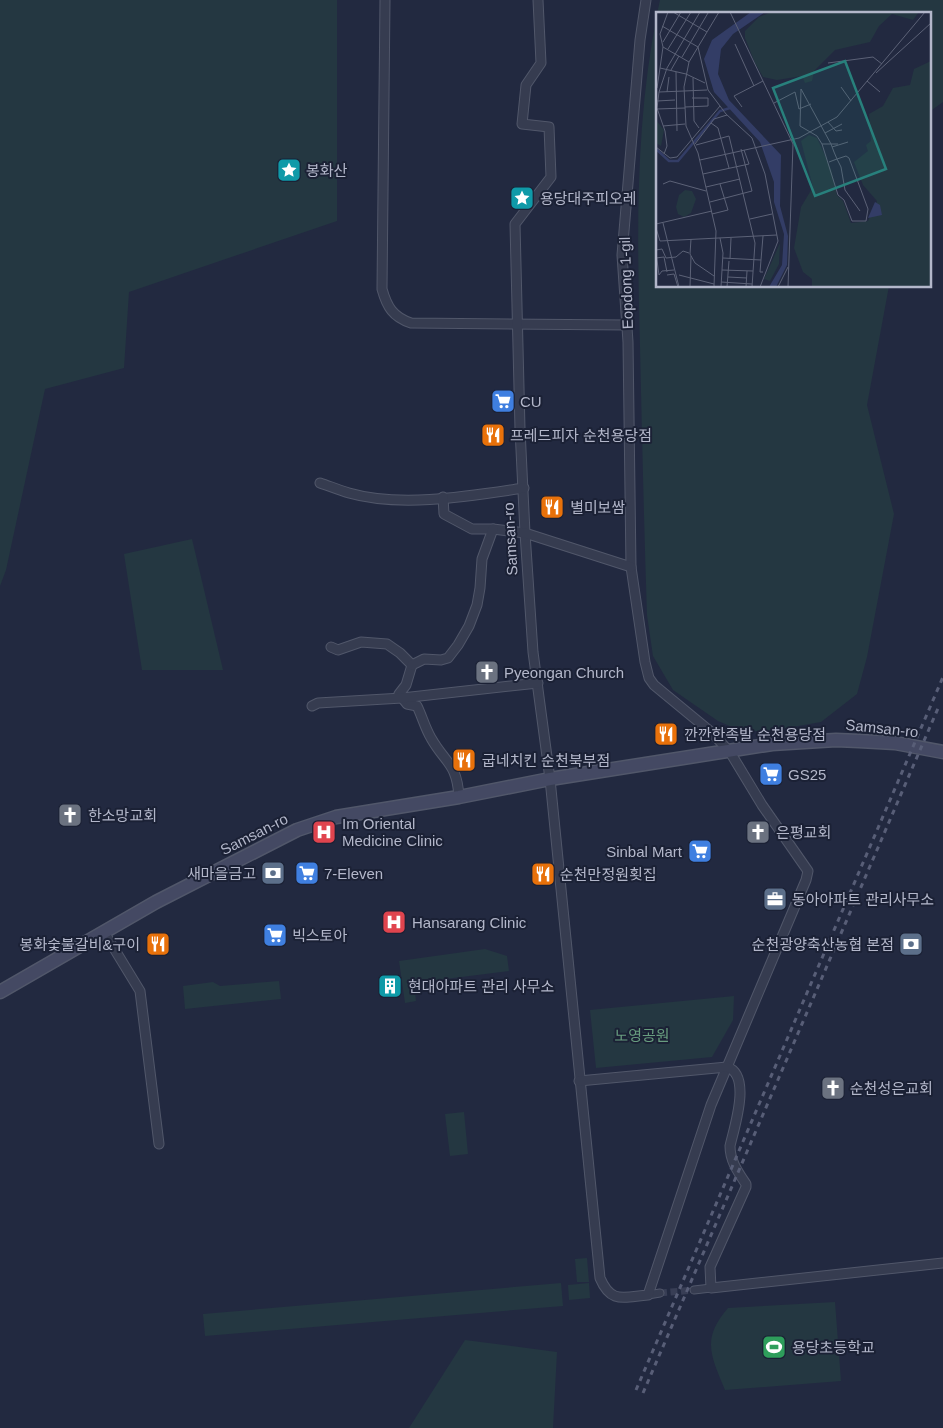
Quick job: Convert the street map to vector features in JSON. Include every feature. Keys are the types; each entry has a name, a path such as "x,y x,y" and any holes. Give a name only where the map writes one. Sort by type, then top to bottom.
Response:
{"main road":[{"name":"Samsan-ro","path":"0,992 156,902 297,830 336,817 772,744 836,740 895,743 943,752"}],"street":[{"path":"385,0 382,289 385,302 399,319 411,323 627,326"},
{"name":"Samsan-ro","path":"538,0 540,63 526,85 522,124 549,126 551,177 515,224 520,429 525,533 533,652 550,780"},
{"name":"Eopdong 1-gil","path":"646,0 640,40 622,255 627,326 631,566 649,678 654,685 711,732 730,752 762,805 808,871 806,880 727,1067"},
{"path":"320,483 350,493 385,499 410,500 478,495 524,488"},
{"path":"443,497 444,514 472,529 493,529 525,533 631,566"},
{"path":"459,797 458,780 450,763 431,738 416,706 406,704 399,694 406,684 412,665 424,659 441,660 448,658 469,626 477,605 482,559 493,529"},
{"path":"331,647 338,650 361,642 387,644 412,665"},
{"path":"312,706 318,703 402,698 538,683"},
{"path":"550,780 600,1278 605,1290 614,1296 660,1294"},
{"path":"104,932 140,992 159,1144"},
{"path":"648,1295 711,1105 727,1067"},
{"path":"579,1081 732,1068 739,1083 740,1104 730,1153 732,1161 746,1187 710,1267 711,1288"},
{"path":"694,1290 943,1263"}],"green space":[{"path":"0,0 337,0 337,221 129,292 124,368 45,389 6,570 0,586"},
{"path":"660,0 943,0 943,102 930,111 930,12 657,12"},
{"path":"656,21 656,288 889,288 867,405 894,514 867,657 857,694 821,722 764,732 737,729 718,721 673,690 653,656 647,615 638,222 641,139 650,56"},
{"path":"192,539 223,670 142,670 124,554"},
{"path":"485,949 507,956 509,971 414,983 416,1001 405,1003 399,961"},
{"path":"279,981 281,999 185,1009 183,986 213,982 220,986"},
{"name":"노영공원","path":"734,996 733,1020 712,1057 596,1068 590,1010"},
{"path":"464,1112 468,1154 450,1156 445,1114"},
{"path":"587,1258 589,1282 577,1282 575,1259"},
{"path":"561,1283 563,1306 205,1336 203,1314"},
{"path":"589,1283 590,1298 569,1300 568,1285"},
{"name":"용당초등학교","path":"835,1302 841,1381 725,1390 713,1357 711,1339 714,1329 728,1308"},
{"path":"465,1340 557,1352 553,1428 409,1428"}],"tunnel":[{"path":"660,1293 694,1290"}],"railway":[{"path":"636,1390 943,677"},
{"path":"643,1393 939,706"}],"place":[{"name":"봉화산","path":"289,170"},
{"name":"용당대주피오레","path":"522,198"},
{"name":"CU","path":"503,401"},
{"name":"프레드피자 순천용당점","path":"493,435"},
{"name":"별미보쌈","path":"552,507"},
{"name":"Pyeongan Church","path":"487,672"},
{"name":"깐깐한족발 순천용당점","path":"666,734"},
{"name":"굽네치킨 순천북부점","path":"464,760"},
{"name":"GS25","path":"771,774"},
{"name":"한소망교회","path":"70,815"},
{"name":"Im Oriental Medicine Clinic","path":"324,832"},
{"name":"은평교회","path":"758,832"},
{"name":"Sinbal Mart","path":"700,851"},
{"name":"새마을금고","path":"273,873"},
{"name":"7-Eleven","path":"307,873"},
{"name":"순천만정원횟집","path":"543,874"},
{"name":"동아아파트 관리사무소","path":"775,899"},
{"name":"Hansarang Clinic","path":"394,922"},
{"name":"빅스토아","path":"275,935"},
{"name":"봉화숯불갈비&구이","path":"158,944"},
{"name":"순천광양축산농협 본점","path":"911,944"},
{"name":"현대아파트 관리 사무소","path":"390,986"},
{"name":"순천성은교회","path":"833,1088"},
{"name":"용당초등학교","path":"774,1347"}]}
